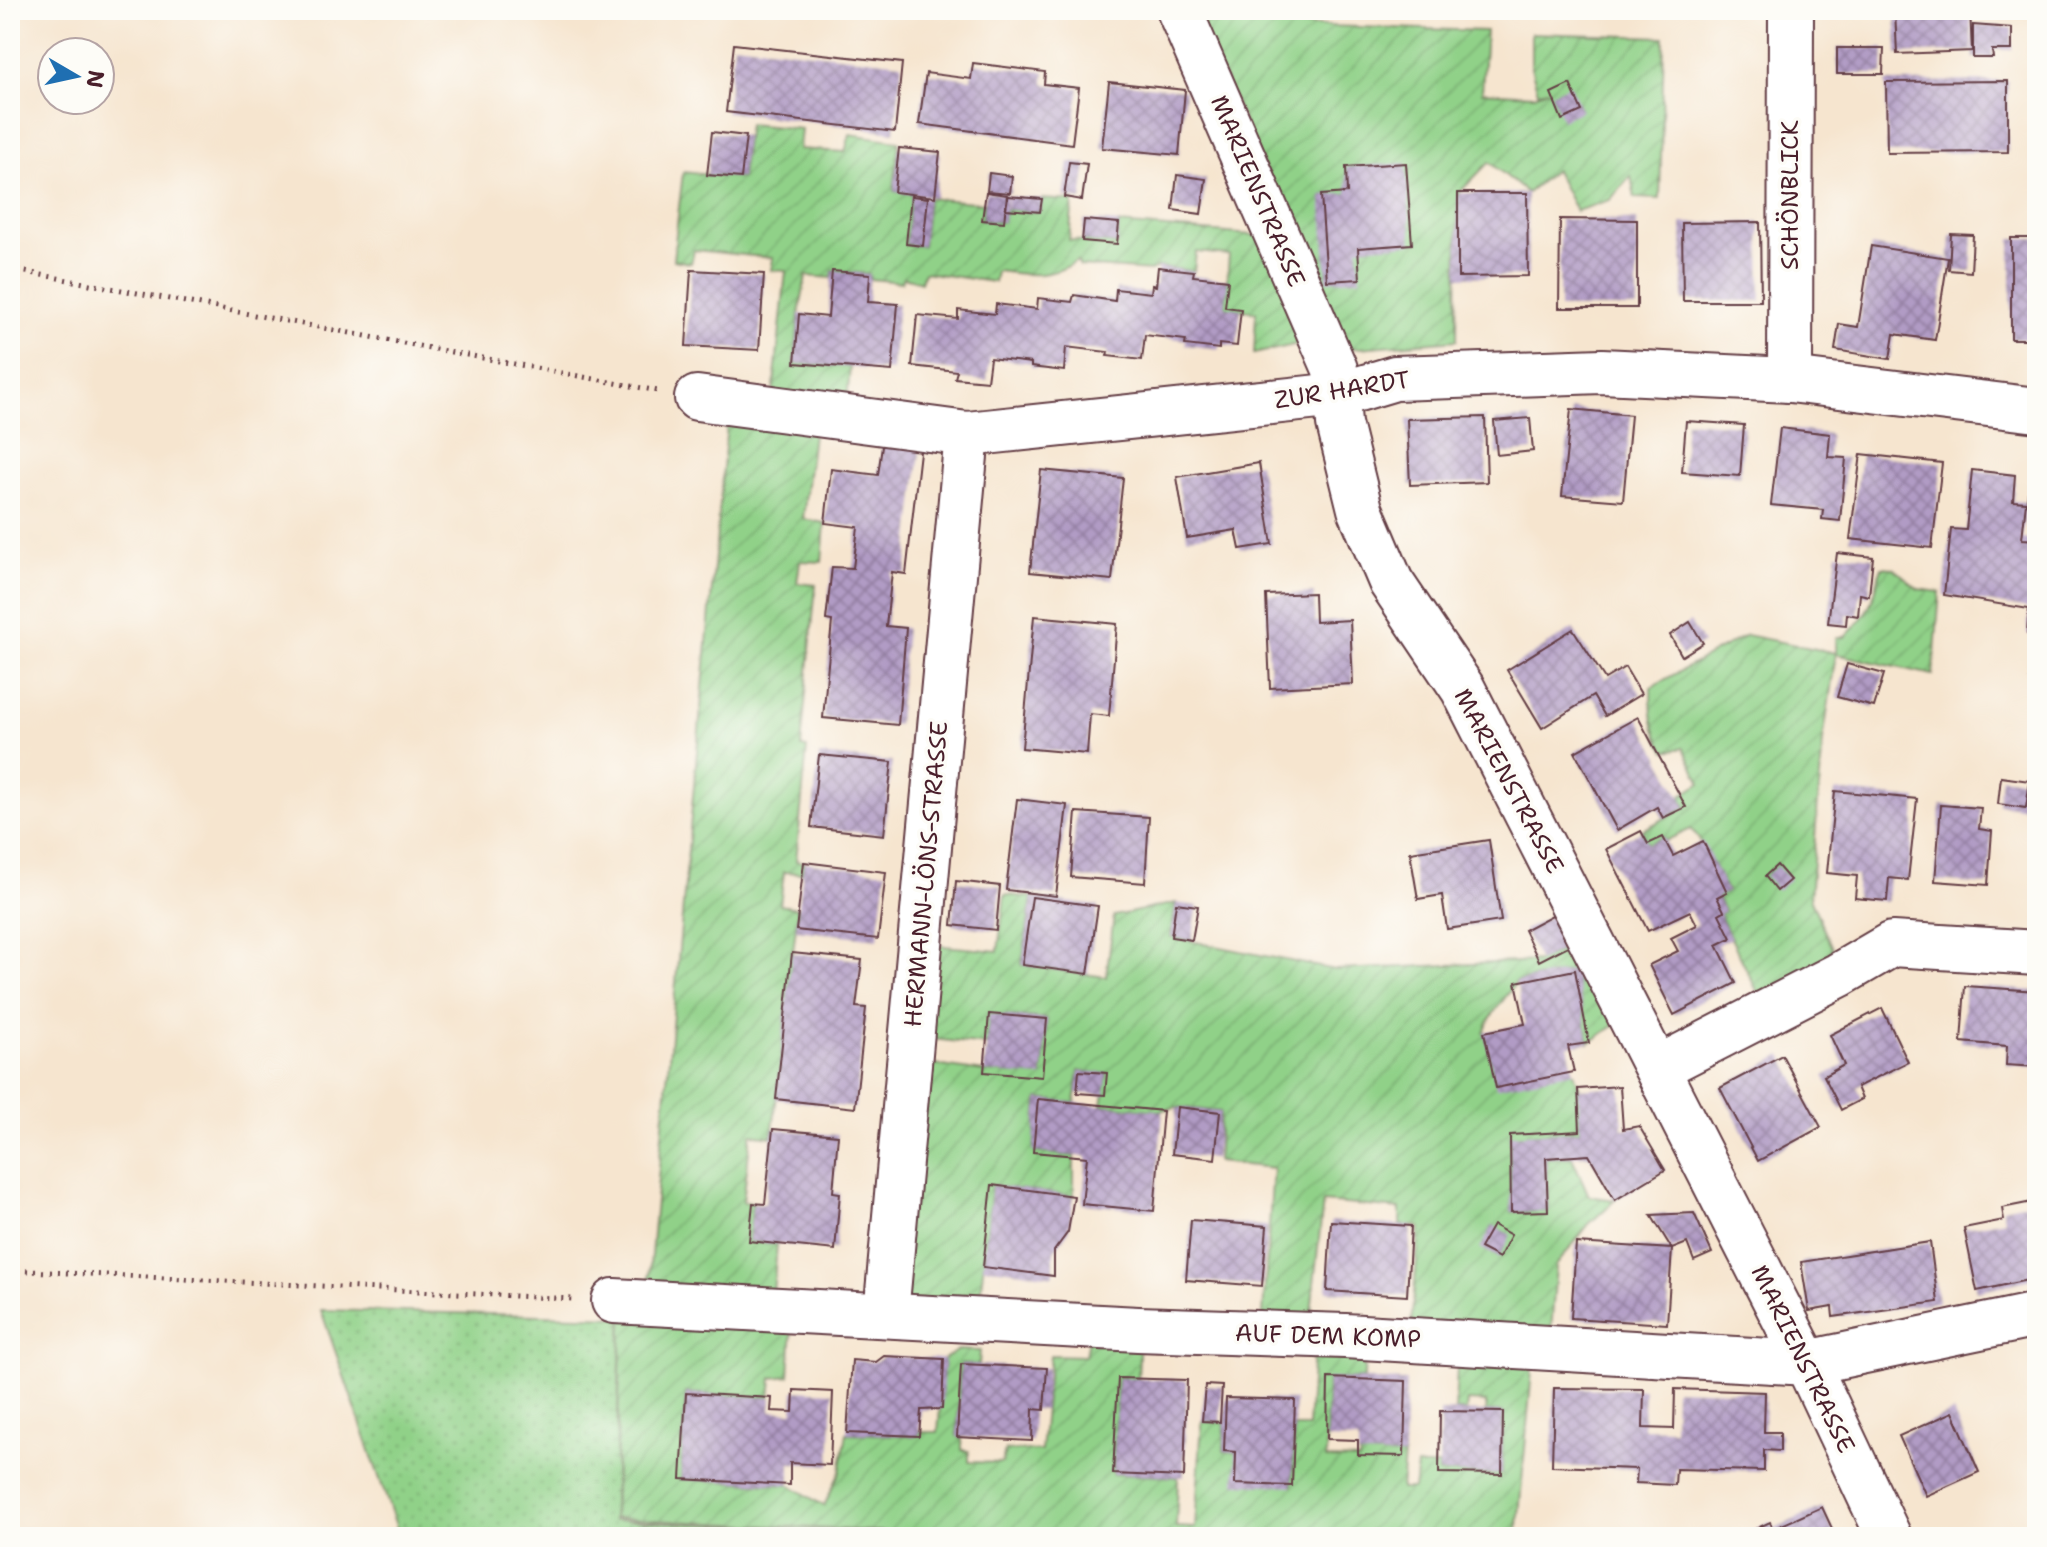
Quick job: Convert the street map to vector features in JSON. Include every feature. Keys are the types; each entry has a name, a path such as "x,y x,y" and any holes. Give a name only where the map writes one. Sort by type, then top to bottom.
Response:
{"street":[{"name":"MARIENSTRASSE","path":"1179,10 1335,369 1339,424 1360,509 1391,582 1463,689 1807,1363 1889,1537"},
{"name":"SCHÖNBLICK","path":"1790,380 1791,10"},
{"name":"ZUR HARDT","path":"697,398 967,434 1338,395 1395,378 1602,371 1790,380 2037,410"},
{"name":"HERMANN-LÖNS-STRASSE","path":"886,1314 967,434"},
{"path":"1658,1068 1839,975 1892,944 2037,953"},
{"name":"AUF DEM KOMP","path":"614,1301 1138,1329 1345,1336 1807,1363 2037,1315"}],"path":[{"path":"10,269 697,398"},
{"path":"10,1270 614,1301"}],"green space":[{"path":"1199,22 1486,31 1482,92 1534,95 1548,90 1538,92 1531,67 1531,33 1664,37 1660,199 1635,198 1631,176 1610,200 1576,211 1555,170 1527,193 1489,162 1458,194 1457,340 1346,349"},
{"path":"748,124 801,129 799,149 845,152 850,134 899,141 894,191 912,194 906,244 923,246 928,198 984,203 982,220 1003,222 1005,209 1039,212 1042,199 1073,201 1069,240 1116,244 1119,224 1276,237 1320,339 1254,354 1256,312 1225,307 1229,255 1196,252 1194,271 1158,267 1151,271 1080,266 1077,261 1048,273 996,271 994,282 924,272 921,282 904,277 901,282 870,279 869,274 833,271 832,278 806,276 795,363 850,367 846,414 772,406 786,271 771,270 773,258 694,250 691,263 673,260 683,172 741,178"},
{"path":"815,416 803,519 825,523 822,562 800,561 797,583 816,585 801,747 807,748 796,861 804,862 802,873 784,872 780,905 798,908 773,1129 771,1137 751,1134 743,1202 753,1203 749,1241 777,1244 772,1306 648,1288 727,424"},
{"path":"1881,567 1894,568 1918,589 1940,592 1933,675 1836,654 1823,741 1810,898 1842,971 1767,1011 1719,914 1724,911 1717,897 1727,891 1701,842 1691,829 1665,841 1663,837 1648,844 1641,831 1686,807 1680,796 1701,783 1684,748 1666,751 1657,736 1651,687 1746,635 1836,653 1836,637 1845,637 1870,605"},
{"path":"1005,895 1032,897 1022,965 1106,977 1114,916 1176,903 1171,937 1335,970 1539,961 1570,946 1628,1016 1589,1043 1574,971 1516,982 1484,1032 1574,1072 1580,1089 1580,1131 1510,1136 1512,1212 1548,1211 1546,1158 1572,1157 1589,1196 1615,1200 1589,1224 1556,1266 1550,1345 1410,1336 1420,1227 1400,1225 1400,1209 1323,1202 1309,1330 1262,1329 1273,1168 1217,1162 1220,1112 1177,1107 1159,1111 1102,1105 1107,1074 1079,1071 1075,1103 1038,1099 1034,1152 1074,1156 1074,1196 992,1186 978,1316 893,1309 914,1062 1042,1076 1047,1019 990,1014 986,1045 915,1037 922,944 998,951"},
{"path":"623,1302 793,1310 789,1376 772,1378 770,1398 686,1393 681,1479 790,1485 824,1506 840,1472 847,1433 918,1436 919,1432 938,1432 944,1359 958,1350 980,1351 979,1365 961,1364 957,1436 962,1437 962,1450 969,1451 969,1462 1002,1463 1005,1450 1041,1451 1050,1355 1085,1356 1090,1327 1140,1331 1138,1379 1118,1378 1113,1474 1178,1477 1176,1527 1195,1528 1202,1421 1225,1423 1224,1451 1236,1452 1292,1485 1294,1427 1308,1427 1314,1336 1365,1339 1364,1379 1328,1379 1326,1459 1359,1460 1360,1454 1404,1456 1401,1489 1414,1489 1417,1466 1439,1466 1439,1473 1502,1474 1503,1412 1485,1412 1486,1402 1467,1401 1466,1411 1455,1411 1458,1343 1534,1348 1517,1537 992,1537 614,1518"},
{"path":"321,1310 622,1317 613,1520 968,1537 400,1537"}],"building":[{"path":"1895,10 1970,10 1972,51 1897,54"},
{"path":"1973,25 2012,28 2012,50 1992,50 1993,58 1973,58"},
{"path":"734,44 902,63 895,132 726,112"},
{"path":"1837,48 1884,48 1883,74 1837,74"},
{"path":"973,63 1045,72 1044,84 1079,88 1072,144 919,124 926,73 971,79"},
{"path":"2008,81 2008,152 1887,153 1886,82"},
{"path":"1109,82 1185,90 1179,155 1102,148"},
{"path":"1570,84 1582,111 1562,120 1551,93"},
{"path":"712,132 746,136 741,178 707,175"},
{"path":"899,148 940,152 935,197 894,192"},
{"path":"1069,162 1087,164 1082,200 1064,197"},
{"path":"1406,163 1412,244 1358,248 1360,279 1327,281 1321,195 1347,193 1346,167"},
{"path":"989,173 1012,176 1010,193 987,191"},
{"path":"1177,175 1206,179 1201,214 1173,210"},
{"path":"986,192 1007,195 1004,222 982,220"},
{"path":"1458,193 1527,193 1528,276 1458,277"},
{"path":"911,196 928,198 923,246 906,244"},
{"path":"1008,196 1042,199 1040,212 1006,209"},
{"path":"1560,219 1637,220 1637,308 1559,308"},
{"path":"1084,220 1119,223 1117,244 1082,241"},
{"path":"1760,222 1761,301 1683,301 1682,223"},
{"path":"1951,234 1973,235 1971,272 1949,270"},
{"path":"2011,238 2037,238 2037,358 2029,358 2029,339 2011,339"},
{"path":"1871,246 1948,258 1935,340 1894,334 1890,359 1835,350 1839,324 1858,327"},
{"path":"1158,267 1194,271 1193,276 1228,280 1225,307 1241,309 1237,346 1219,344 1219,349 1185,345 1186,340 1145,335 1142,360 1066,347 1064,371 990,358 987,381 955,378 957,371 912,366 917,315 958,319 958,310 995,314 996,304 1037,309 1038,298 1072,302 1074,295 1115,301 1116,289 1151,293 1152,285 1156,286"},
{"path":"691,270 764,274 759,350 686,346"},
{"path":"832,271 870,274 868,302 898,304 892,371 795,363 799,314 828,317"},
{"path":"1571,409 1631,415 1623,501 1562,496"},
{"path":"1485,417 1487,482 1410,485 1407,419"},
{"path":"1530,418 1533,451 1497,455 1494,421"},
{"path":"1686,421 1744,425 1740,476 1682,472"},
{"path":"1780,428 1830,434 1828,457 1846,458 1840,521 1822,519 1823,510 1771,505"},
{"path":"883,439 921,443 906,574 892,572 886,626 906,628 898,725 823,718 832,621 826,620 832,567 853,568 858,527 825,523 831,469 878,475"},
{"path":"2033,451 2037,452 2037,500 2027,499"},
{"path":"1861,454 1942,463 1932,548 1850,539"},
{"path":"1259,463 1272,544 1240,549 1236,530 1187,538 1177,477"},
{"path":"1041,470 1123,478 1112,580 1030,572"},
{"path":"1972,470 2015,475 2013,501 2026,502 2022,539 2037,540 2037,635 2027,634 2029,609 1944,595 1951,529 1966,530"},
{"path":"1837,553 1873,557 1869,596 1860,594 1858,616 1847,614 1846,625 1828,623"},
{"path":"1314,593 1315,622 1350,620 1353,684 1270,688 1266,595"},
{"path":"1034,616 1117,624 1109,716 1090,714 1087,754 1022,748"},
{"path":"1690,622 1703,643 1682,656 1670,635"},
{"path":"1573,629 1605,679 1625,667 1641,694 1605,716 1593,696 1542,728 1507,670"},
{"path":"2032,652 2037,653 2037,680 2029,679"},
{"path":"1847,664 1884,674 1874,707 1837,697"},
{"path":"1638,717 1686,807 1663,818 1657,807 1617,830 1575,752"},
{"path":"819,755 892,762 884,835 811,827"},
{"path":"2001,777 2030,781 2026,808 1998,804"},
{"path":"1835,791 1917,799 1908,880 1889,878 1887,901 1855,898 1857,876 1827,873"},
{"path":"1017,799 1067,805 1056,896 1006,890"},
{"path":"1941,805 1981,808 1979,829 1992,831 1988,885 1935,881"},
{"path":"1076,812 1149,817 1145,883 1071,877"},
{"path":"1641,831 1648,844 1663,837 1673,856 1703,841 1727,892 1717,897 1724,911 1719,914 1731,938 1717,945 1736,983 1674,1015 1649,965 1678,951 1671,938 1697,925 1690,911 1648,931 1606,849"},
{"path":"1489,840 1501,921 1447,929 1442,895 1418,899 1410,852"},
{"path":"804,862 886,872 878,939 796,930"},
{"path":"1777,865 1790,880 1777,891 1765,876"},
{"path":"956,881 1000,886 996,930 952,925"},
{"path":"1032,897 1098,906 1088,974 1022,965"},
{"path":"1176,903 1198,906 1192,940 1171,937"},
{"path":"1554,914 1570,945 1539,961 1524,930"},
{"path":"792,953 862,960 856,1007 866,1008 855,1108 776,1099"},
{"path":"1575,970 1589,1043 1568,1046 1574,1072 1496,1088 1484,1032 1525,1024 1516,982"},
{"path":"1965,986 2037,991 2037,1067 2006,1065 2007,1046 1961,1042"},
{"path":"1882,1008 1908,1062 1857,1087 1862,1099 1841,1110 1824,1076 1844,1065 1830,1035"},
{"path":"989,1014 1047,1019 1042,1077 984,1072"},
{"path":"1782,1055 1821,1127 1758,1161 1720,1088"},
{"path":"1079,1071 1107,1073 1105,1095 1077,1093"},
{"path":"1620,1086 1623,1129 1639,1126 1665,1170 1615,1200 1589,1155 1546,1158 1548,1211 1511,1212 1510,1135 1580,1131 1578,1089"},
{"path":"1038,1099 1163,1111 1154,1211 1082,1204 1087,1157 1033,1152"},
{"path":"1177,1107 1220,1112 1215,1159 1172,1154"},
{"path":"773,1129 838,1135 833,1192 840,1193 835,1250 749,1241 753,1203 765,1204"},
{"path":"992,1185 1074,1196 1068,1232 1054,1251 1054,1276 983,1267"},
{"path":"2037,1201 2037,1278 1977,1291 1964,1228 2004,1220 2002,1208"},
{"path":"1694,1213 1712,1253 1694,1261 1687,1243 1672,1249 1651,1215"},
{"path":"1191,1220 1267,1226 1262,1286 1186,1280"},
{"path":"1331,1221 1411,1226 1407,1296 1327,1291"},
{"path":"1493,1225 1511,1235 1499,1258 1480,1248"},
{"path":"1930,1242 1938,1302 1833,1317 1832,1307 1809,1311 1801,1262"},
{"path":"1576,1243 1672,1249 1667,1324 1571,1318"},
{"path":"884,1356 944,1359 942,1409 921,1410 919,1436 847,1433 852,1360 876,1362"},
{"path":"961,1364 1047,1368 1044,1410 1033,1409 1032,1441 957,1437"},
{"path":"1118,1378 1187,1380 1184,1477 1113,1474"},
{"path":"1328,1378 1406,1381 1404,1456 1358,1455 1358,1440 1327,1439"},
{"path":"1205,1385 1222,1386 1220,1422 1202,1421"},
{"path":"1554,1388 1644,1389 1643,1428 1674,1429 1675,1389 1765,1392 1764,1432 1780,1432 1780,1451 1764,1450 1764,1471 1676,1469 1675,1485 1636,1483 1637,1469 1552,1466"},
{"path":"794,1390 833,1392 830,1465 790,1463 790,1485 681,1479 686,1393 772,1398 771,1411 793,1412"},
{"path":"1226,1398 1295,1400 1292,1486 1235,1484 1236,1452 1224,1451"},
{"path":"1440,1411 1503,1412 1502,1474 1439,1473"},
{"path":"1953,1412 1979,1472 1926,1496 1899,1436"},
{"path":"1822,1507 1836,1537 1738,1537 1770,1522 1773,1529"}]}
